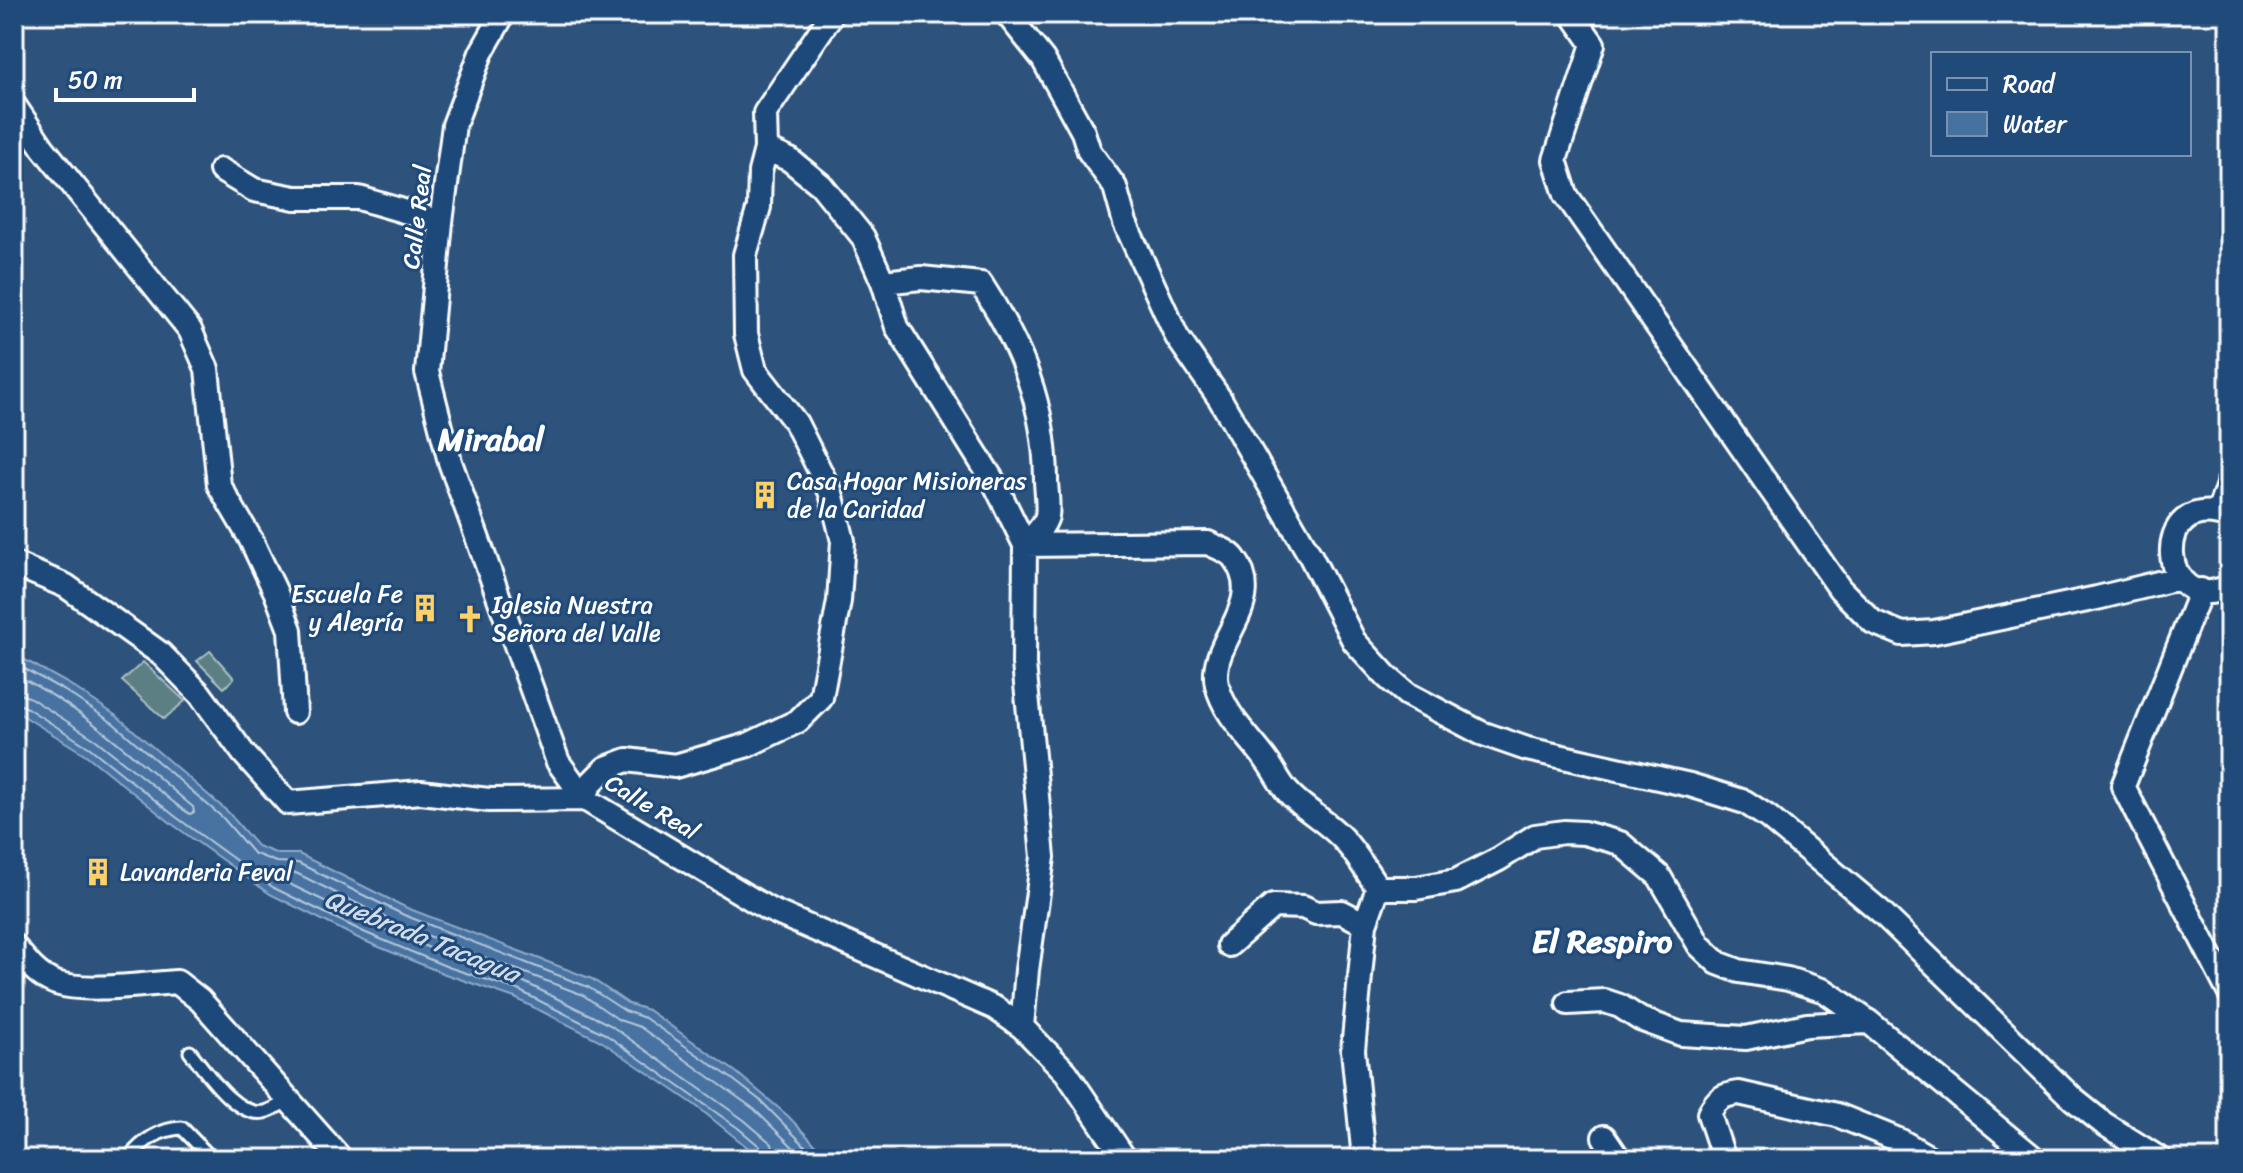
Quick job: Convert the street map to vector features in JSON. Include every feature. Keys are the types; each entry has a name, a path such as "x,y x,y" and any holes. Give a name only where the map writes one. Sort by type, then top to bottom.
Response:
{"street":[{"name":"Calle Real","path":"503,14 481,53 454,125 427,372 450,462 558,762 585,799 768,909 995,1008 1022,1027 1066,1072 1125,1159"},
{"path":"14,564 66,586 161,654 200,694 244,754 288,803 421,792 489,800 585,799 590,784 606,768 627,760 675,766 748,745 798,721 821,698 828,672 839,601 843,541 831,493 796,423 755,370 746,334 745,255 759,207 760,172 766,149 765,113 832,14"},
{"path":"1007,14 1043,59 1083,132 1089,151 1115,187 1125,223 1177,337 1220,399 1311,557 1354,641 1387,677 1407,694 1481,733 1515,745 1690,785 1745,802 1768,817 1880,911 2073,1099 2103,1123 2160,1159"},
{"path":"1572,14 1593,44 1555,160 1566,195 1840,589 1873,622 1902,634 1934,632 2179,578"},
{"path":"14,105 43,148 190,330 207,369 219,485 250,538 290,630 295,712"},
{"path":"766,149 790,160 821,185 863,237 883,282 897,327 995,484 1025,545 1024,664 1043,857 1022,1027"},
{"path":"221,170 254,190 295,198 359,198 441,222"},
{"path":"883,282 921,278 981,284 1002,316 1029,372 1046,455 1047,516 1038,532 1025,545"},
{"path":"2228,590 2201,590 2189,586 2179,578 2170,556 2175,531 2194,515 2224,515 2229,482"},
{"path":"1025,545 1208,543 1233,557 1243,577 1245,599 1219,661 1216,682 1226,705 1288,793 1318,815 1344,840 1378,888"},
{"path":"2201,590 2123,786 2229,992"},
{"path":"1378,888 1416,888 1456,881 1535,836 1564,832 1596,835 1620,843 1659,876 1699,945 1718,963 1739,971 1788,979 1825,991 1869,1022 2035,1159"},
{"path":"1364,1159 1353,1050 1365,924 1378,888"},
{"path":"1229,945 1273,906 1303,907 1316,913 1342,912 1365,924"},
{"path":"14,946 33,970 56,983 84,987 177,982 200,1000 341,1159"},
{"path":"1568,1003 1605,1001 1620,1006 1640,1019 1681,1034 1746,1038 1807,1025 1869,1022"},
{"path":"1724,1159 1709,1114 1714,1102 1724,1094 1739,1093 1837,1115 1901,1141 1932,1159"},
{"path":"1604,1137 1619,1159"}],"lane":[{"path":"190,1052 226,1096 244,1109 262,1113 288,1101"},
{"path":"128,1159 136,1149 164,1129 182,1128 212,1159"}],"green space":[{"path":"210,651 234,678 224,688 197,661"},
{"path":"143,662 185,701 164,719 122,681"}],"water":[{"name":"Quebrada Tacagua","path":"14,654 69,684 118,717 228,812 257,846 278,854 299,854 407,908 592,979 629,1004 648,1010 736,1072 788,1116 829,1159 762,1159 695,1105 601,1041 515,998 362,940 270,894 172,824 86,755 14,710"}],"place":[{"name":"Casa Hogar Misioneras de la Caridad","path":"765,495"},
{"name":"Escuela Fe y Alegría","path":"425,608"},
{"name":"Iglesia Nuestra Señora del Valle","path":"470,619"},
{"name":"Lavanderia Feval","path":"98,872"}],"district":[{"name":"Mirabal","path":"491,439"},
{"name":"El Respiro","path":"1602,941"}]}
